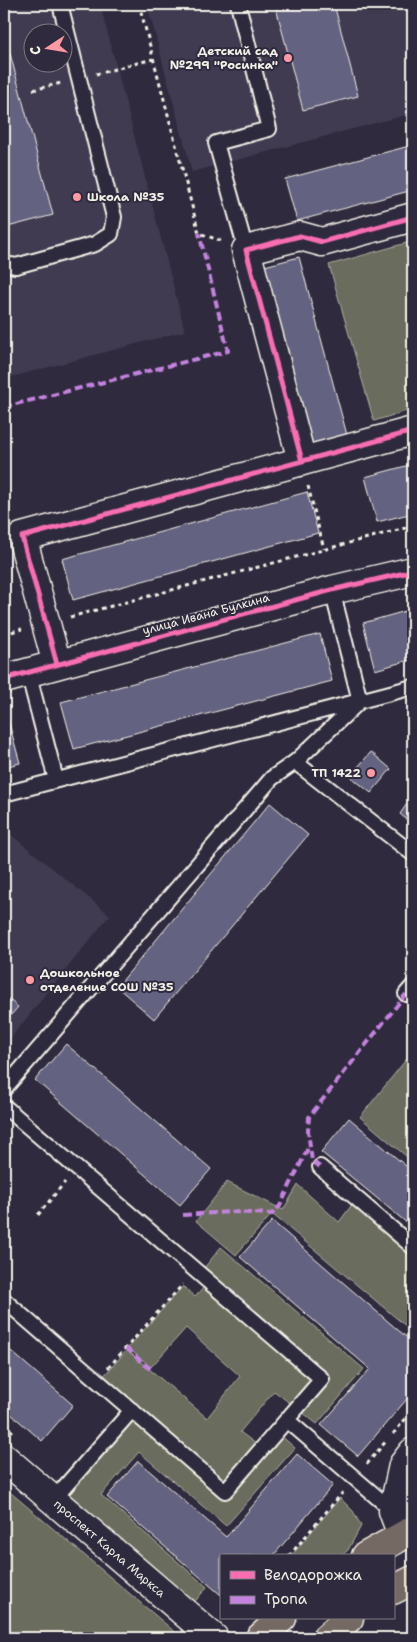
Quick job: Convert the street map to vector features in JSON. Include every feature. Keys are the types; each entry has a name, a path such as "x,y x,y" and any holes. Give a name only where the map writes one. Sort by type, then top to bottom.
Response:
{"main road":[{"path":"368,1554 403,1525"},
{"path":"394,1590 413,1580"},
{"path":"260,1638 280,1620"},
{"path":"326,1638 347,1620"}],"street":[{"path":"302,461 246,250 300,236 322,242 413,217"},
{"path":"57,664 22,537 413,431"},
{"name":"улица Ивана Булкина","path":"16,675 332,590 413,571"},
{"path":"403,1525 403,1465 413,1452"},
{"name":"проспект Карла Маркса","path":"4,1458 214,1638"}],"lane":[{"path":"4,264 16,266 95,244 111,234 114,217 60,4"},
{"path":"238,4 269,129 216,143 246,250"},
{"path":"332,590 360,701"},
{"path":"16,675 56,780"},
{"path":"4,794 413,687"},
{"path":"4,1088 272,778 295,762 360,701"},
{"path":"295,762 413,854"},
{"path":"4,1106 322,1379 225,1491 4,1300"},
{"path":"320,1167 413,1247"},
{"path":"53,1500 132,1410"},
{"path":"287,1420 403,1525"}],"path":[{"path":"139,4 199,233 246,250"},
{"path":"302,461 324,549"},
{"path":"4,634 413,526"},
{"path":"38,1215 65,1182"},
{"path":"97,1381 183,1284"},
{"path":"405,1638 413,1631"}],"shaded area":[{"name":"Школа №35","path":"4,4 100,4 185,331 4,379"},
{"name":"Детский сад №299 \"Росинка\"","path":"147,4 413,4 413,113 192,172"},
{"name":"Дошкольное отделение СОШ №35","path":"4,829 110,915 4,1046"}],"green space":[{"path":"413,241 413,409 374,421 329,265"},
{"path":"413,1051 413,1162 360,1117"},
{"path":"227,1182 283,1210 298,1185 339,1222 354,1202 413,1252 413,1332 272,1214 236,1255 196,1221"},
{"path":"221,1247 364,1369 317,1424 298,1409 323,1379 200,1273"},
{"path":"208,1283 318,1379 295,1407 274,1391 240,1432 260,1447 227,1479 218,1479 100,1380 127,1350 207,1418 240,1376 186,1328 151,1367 128,1348 183,1286 195,1297"},
{"path":"131,1412 225,1493 278,1433 295,1448 226,1526 139,1452 101,1495 207,1587 187,1611 57,1498"},
{"path":"4,1487 182,1638 4,1638"},
{"path":"340,1498 353,1511 361,1526 348,1550 343,1554 293,1554"}],"building":[{"path":"275,4 334,4 358,96 303,110"},
{"path":"4,31 53,215 4,228"},
{"path":"413,145 413,190 297,221 285,179"},
{"path":"299,257 347,435 304,446 257,268"},
{"path":"413,464 413,513 377,522 365,477"},
{"path":"307,492 318,533 73,600 62,559"},
{"path":"413,609 413,659 375,670 363,623"},
{"path":"320,634 332,681 74,749 61,702"},
{"path":"7,716 20,763 4,767 4,717"},
{"name":"ТП 1422","path":"371,752 391,769 371,793 350,776"},
{"path":"413,795 413,825 400,814"},
{"path":"270,803 308,835 154,1019 117,987"},
{"path":"4,995 18,1007 4,1023"},
{"path":"66,1044 211,1169 180,1205 35,1080"},
{"path":"349,1118 413,1172 413,1228 321,1152"},
{"path":"272,1221 413,1343 413,1392 358,1456 321,1425 370,1369 240,1257"},
{"path":"4,1345 73,1405 42,1441 4,1408"},
{"path":"297,1454 333,1485 275,1554 220,1554 220,1594 107,1497 138,1461 226,1537"}],"marked path":[{"path":"4,407 228,351 199,233"},
{"path":"320,1167 312,1161 308,1131 309,1117 406,994"},
{"path":"183,1215 232,1212 272,1214 280,1206 310,1144"},
{"path":"126,1348 150,1369"}],"cycle path":[{"path":"302,461 246,250 300,236 322,242 413,217"},
{"path":"57,664 22,537 413,431"},
{"path":"4,679 332,590 413,571"}],"place":[{"name":"Детский сад №299 \"Росинка\"","path":"288,58"},
{"name":"Школа №35","path":"77,197"},
{"name":"ТП 1422","path":"371,773"},
{"name":"Дошкольное отделение СОШ №35","path":"30,980"}]}
